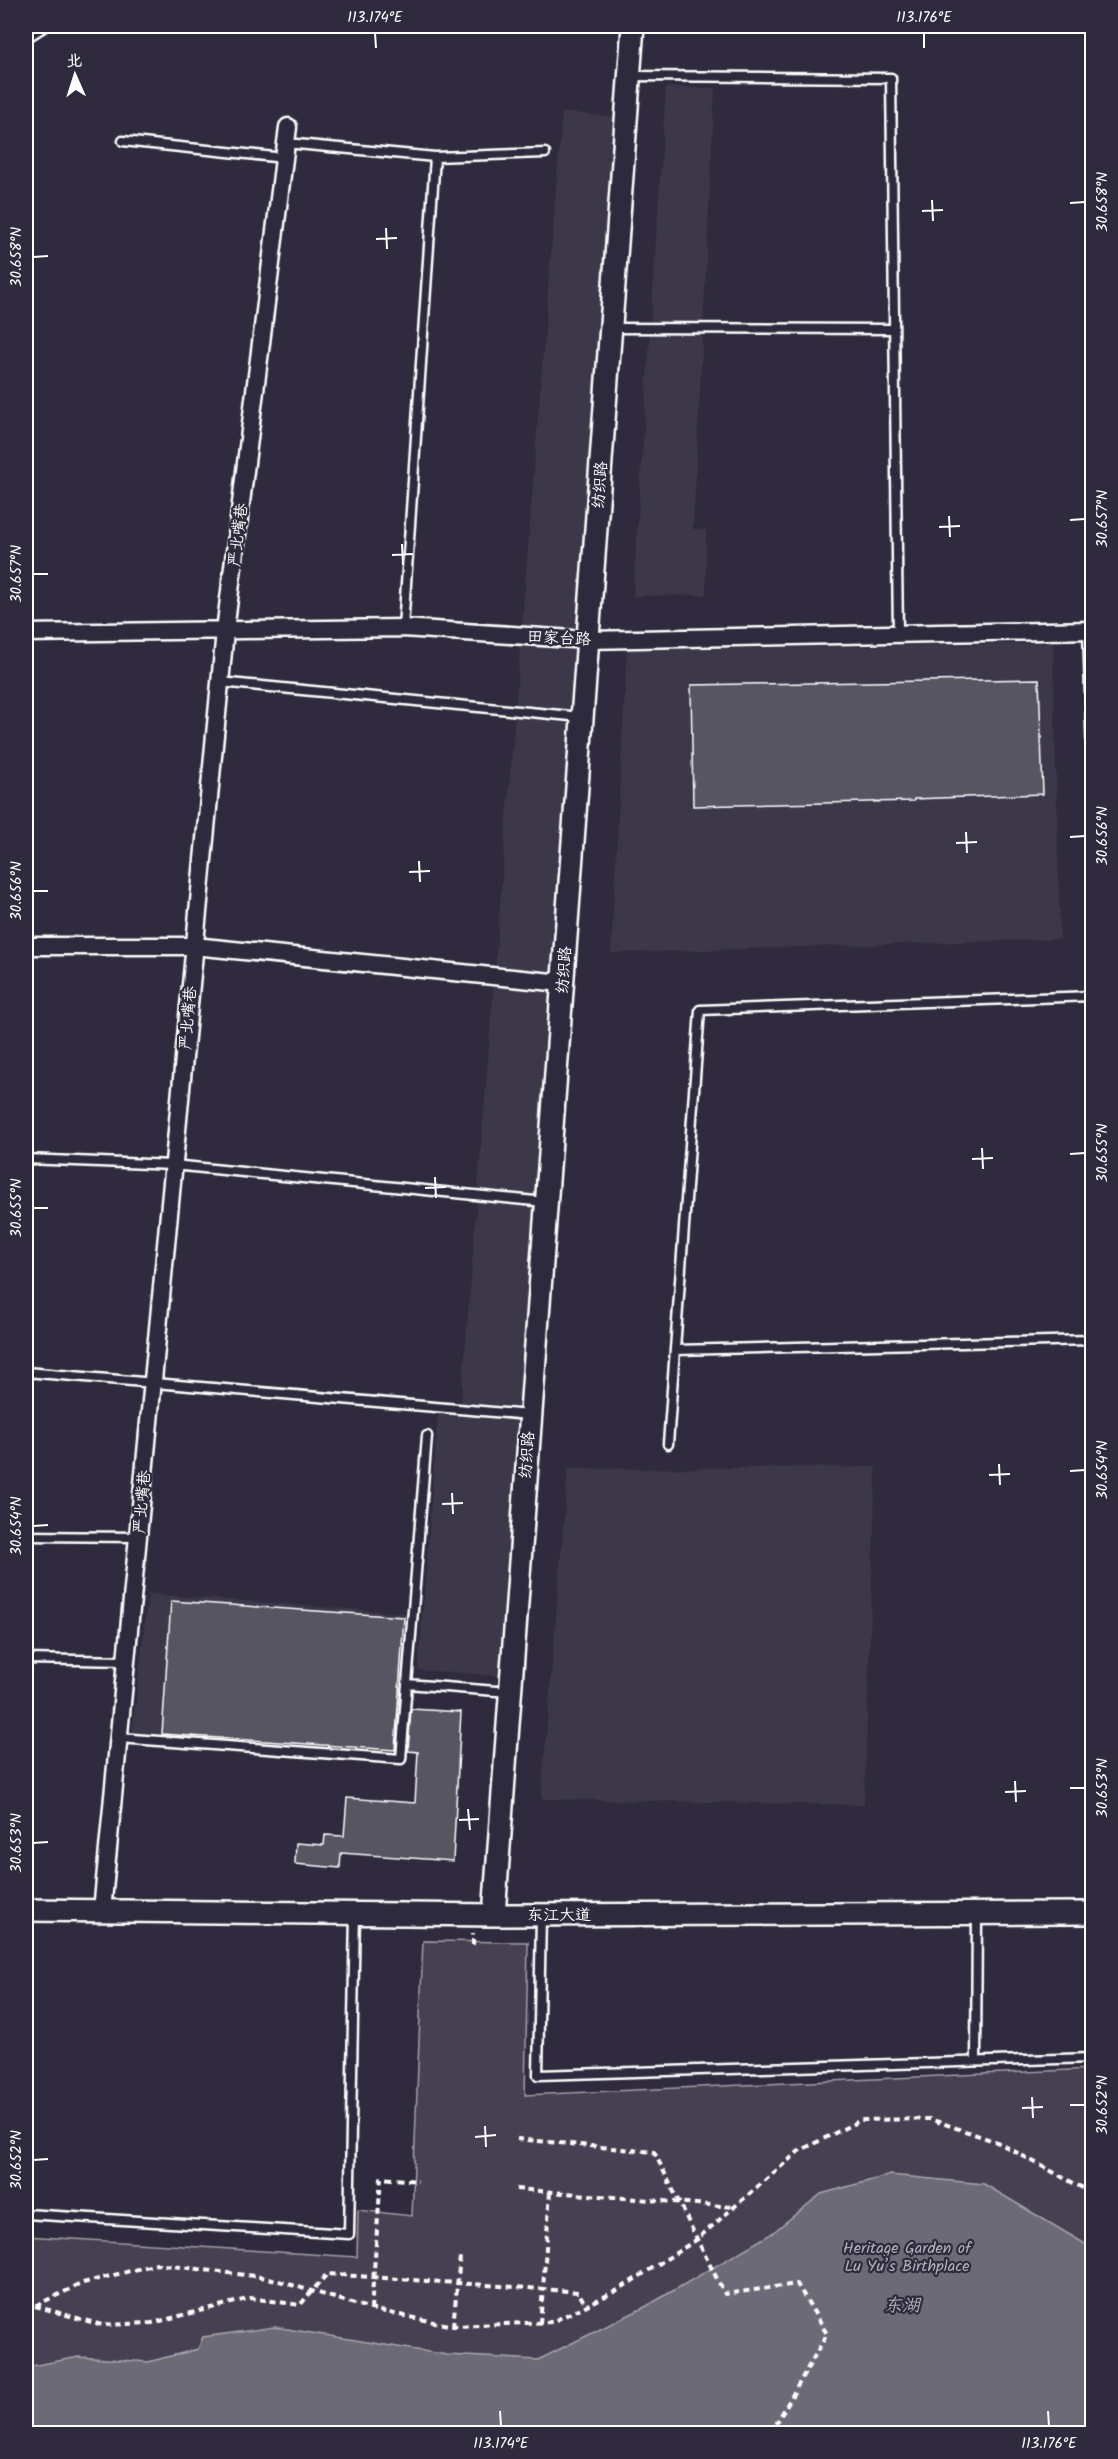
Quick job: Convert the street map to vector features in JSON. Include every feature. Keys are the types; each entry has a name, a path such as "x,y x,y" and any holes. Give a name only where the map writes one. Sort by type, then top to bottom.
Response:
{"street":[{"name":"纺织路","path":"494,1915 633,26"},
{"name":"严北嘴巷","path":"102,1911 225,630 286,143"},
{"name":"田家台路","path":"26,633 403,628 588,640 1090,630"},
{"path":"26,946 194,946 562,983"},
{"name":"东江大道","path":"26,1910 494,1915 1092,1913"}],"lane":[{"path":"26,38 45,26"},
{"path":"629,76 891,78 898,633"},
{"path":"123,141 286,143 435,157 545,153"},
{"path":"403,628 435,157"},
{"path":"610,328 893,329"},
{"path":"1090,630 1092,758"},
{"path":"220,682 583,717"},
{"path":"668,1444 700,1010 1092,996"},
{"path":"26,1159 173,1165 545,1202"},
{"path":"675,1350 1092,1340"},
{"path":"26,1372 529,1415"},
{"path":"119,1738 401,1759 427,1436"},
{"path":"26,1536 137,1537"},
{"path":"26,1659 126,1661"},
{"path":"407,1684 510,1692"},
{"path":"26,2214 349,2234 355,1913"},
{"path":"976,2061 977,1913"},
{"path":"541,1914 538,2075 1092,2058"}],"path":[{"path":"26,2310 83,2283 157,2264 269,2278 371,2309 453,2326 552,2322 618,2290 696,2240 799,2151 861,2120 930,2119 998,2142 1092,2193"},
{"path":"517,2139 654,2152 725,2294 797,2284 827,2334 772,2431 775,2433"},
{"path":"371,2309 381,2178 418,2181"},
{"path":"516,2189 735,2207"},
{"path":"540,2323 550,2192"},
{"path":"453,2326 460,2257"},
{"path":"33,2306 102,2325 152,2323 252,2298 300,2305 327,2274 578,2292 586,2305"}],"shaded area":[{"path":"666,87 715,88 693,529 706,530 706,595 633,596"},
{"path":"562,112 615,117 520,1407 461,1403"},
{"path":"1053,643 1060,939 611,953 627,650"},
{"path":"438,1413 518,1420 501,1676 418,1670"},
{"path":"876,1467 864,1805 541,1799 568,1469"},
{"path":"148,1594 419,1614 408,1763 131,1742"}],"green space":[{"name":"Heritage Garden of Lu Yu’s Birthplace","path":"423,1941 528,1942 525,2095 1092,2069 1092,2433 26,2433 26,2236 357,2257 358,2210 412,2216"}],"water":[{"name":"东湖","path":"890,2175 984,2184 1092,2248 1092,2433 26,2433 26,2367 79,2357 148,2362 198,2349 203,2337 275,2327 447,2355 538,2360 645,2307 771,2234 821,2194"}],"building":[{"path":"1039,679 1043,794 914,799 914,801 693,806 691,685"},
{"path":"171,1601 404,1617 395,1750 162,1734"},
{"path":"411,1709 461,1712 453,1861 341,1853 340,1868 295,1864 296,1843 324,1845 325,1835 344,1836 347,1798 415,1803 418,1752 408,1751"}]}
